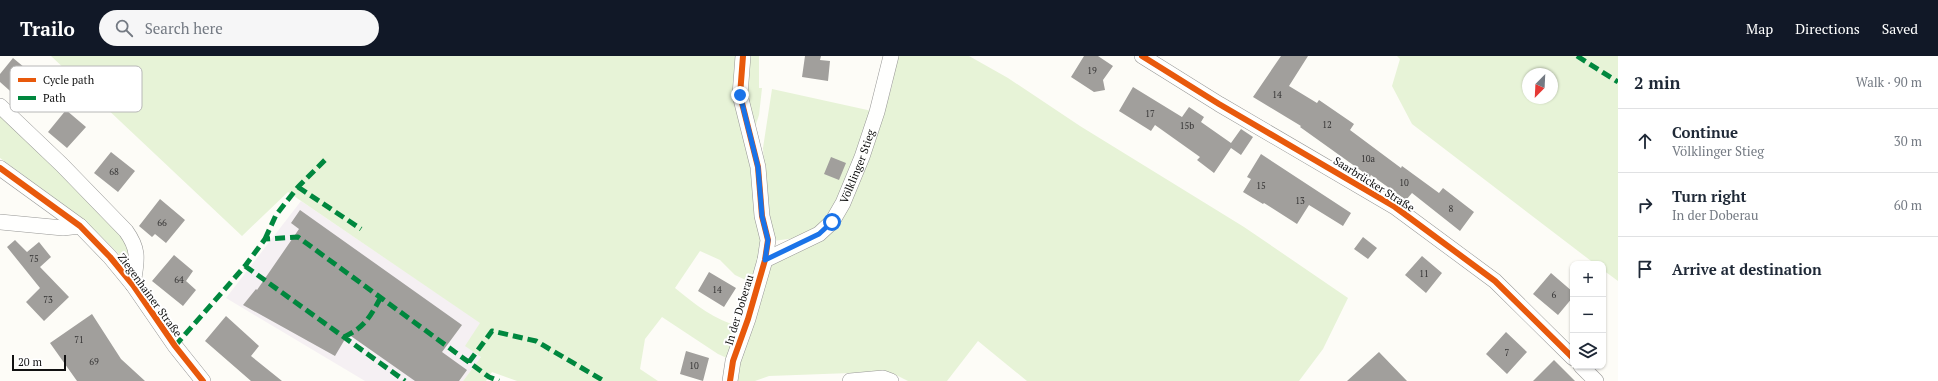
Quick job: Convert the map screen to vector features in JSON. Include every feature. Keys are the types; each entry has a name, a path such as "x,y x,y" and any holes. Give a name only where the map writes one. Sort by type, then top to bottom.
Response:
{"street":[{"name":"In der Doberau","path":"730,381 733,361 748,318 765,260 768,240 762,216 758,167 740,95 743,56"},
{"name":"Völklinger Stieg","path":"765,260 819,234 832,222 843,203 862,157 877,112 891,56"},
{"name":"Saarbrücker Straße","path":"1142,56 1219,104 1396,207 1496,281 1570,355"},
{"name":"Ziegenhainer Straße","path":"0,106 62,165 126,231 134,242 137,254 133,285"},
{"name":"Ziegenhainer Straße","path":"0,168 80,226 110,257 133,285 175,346 203,381"},
{"path":"0,222 63,228 80,226"},
{"path":"1584,369 1596,381"},
{"path":"850,381 883,378 891,381"}],"shaded area":[{"path":"301,201 481,323 481,357 463,381 365,381 226,298"}],"green space":[{"path":"51,56 739,56 743,122 762,239 752,283 735,275 720,260 700,251 675,288 698,306 714,316 741,327 729,359 718,354 662,317 645,339 640,369 658,381 517,381 492,372 486,381 463,381 481,357 465,346 480,323 288,192 242,236 110,112 142,112 142,66 62,66"},
{"path":"749,56 759,56 759,88 762,88 759,115 755,127 746,87"},
{"path":"896,56 969,56 1008,78 1080,126 1244,227 1348,298 1323,349 1299,381 1027,381 978,341 947,381 908,381 896,375 878,372 769,376 755,381 735,381 770,265 822,238 884,113 893,82 890,77"},
{"path":"1397,56 1618,56 1618,281 1606,272 1606,261 1591,261 1412,124 1392,86 1400,59"},
{"path":"772,89 872,111 858,155 829,220 796,238 773,241 765,186 763,148"},
{"path":"0,112 130,244 131,266 83,219 0,158"}],"building":[{"path":"805,56 821,56 820,60 830,61 828,81 802,77"},
{"path":"1084,56 1098,56 1113,66 1103,80 1105,90 1094,92 1071,77"},
{"path":"1281,56 1308,56 1289,86 1317,103 1319,100 1354,124 1350,130 1401,168 1402,166 1439,193 1443,188 1474,212 1460,231 1412,193 1406,200 1371,175 1370,177 1300,127 1301,126 1253,97"},
{"path":"13,58 23,66 10,66 10,91 0,82 0,74"},
{"path":"1133,87 1182,117 1189,107 1204,117 1201,122 1231,143 1241,129 1253,137 1241,155 1231,148 1214,173 1197,160 1200,157 1155,125 1151,131 1119,111"},
{"path":"64,112 68,112 86,127 67,148 48,132"},
{"path":"111,152 135,171 118,192 94,173"},
{"path":"1261,154 1351,213 1343,226 1309,205 1297,224 1264,203 1263,204 1243,192 1251,179 1247,177"},
{"path":"831,157 846,163 839,180 824,174"},
{"path":"160,199 185,220 166,243 155,234 152,237 139,226"},
{"path":"300,210 462,325 442,352 467,370 459,381 415,381 348,334 335,356 243,305 256,289 257,290 299,229 291,223"},
{"path":"1363,237 1377,248 1368,259 1354,249"},
{"path":"15,240 27,252 39,242 51,257 40,267 69,297 44,321 26,302 40,288 7,247"},
{"path":"174,255 193,271 186,281 196,290 183,306 152,281"},
{"path":"1422,256 1442,273 1426,293 1405,275"},
{"path":"709,272 736,288 724,307 698,291"},
{"path":"1551,273 1570,289 1570,301 1558,315 1533,294"},
{"path":"92,314 121,359 145,381 77,381 50,343"},
{"path":"226,316 259,346 251,356 282,381 251,381 205,341"},
{"path":"1506,332 1527,352 1507,374 1486,354"},
{"path":"686,351 709,358 703,381 680,374"},
{"path":"1379,352 1407,381 1347,381"},
{"path":"1554,360 1575,381 1533,381"}],"marked path":[{"path":"1577,56 1618,82"},
{"path":"265,239 276,215 298,187 325,160"},
{"path":"298,187 361,229"},
{"path":"175,346 245,266 265,239 298,237 489,377 499,381"},
{"path":"245,266 405,381"},
{"path":"344,337 366,321 381,297"},
{"path":"469,362 492,331 536,341 604,381"}],"cycle path":[{"path":"730,381 733,361 748,319 765,260 768,240 762,216 758,167 740,95 743,56"},
{"path":"1142,56 1219,104 1395,207 1495,281 1570,355"},
{"path":"0,168 80,226 110,257 133,285 175,346 203,381"}],"route":[{"path":"740,95 758,167 762,216 768,240 765,260 819,234 832,222"}]}
